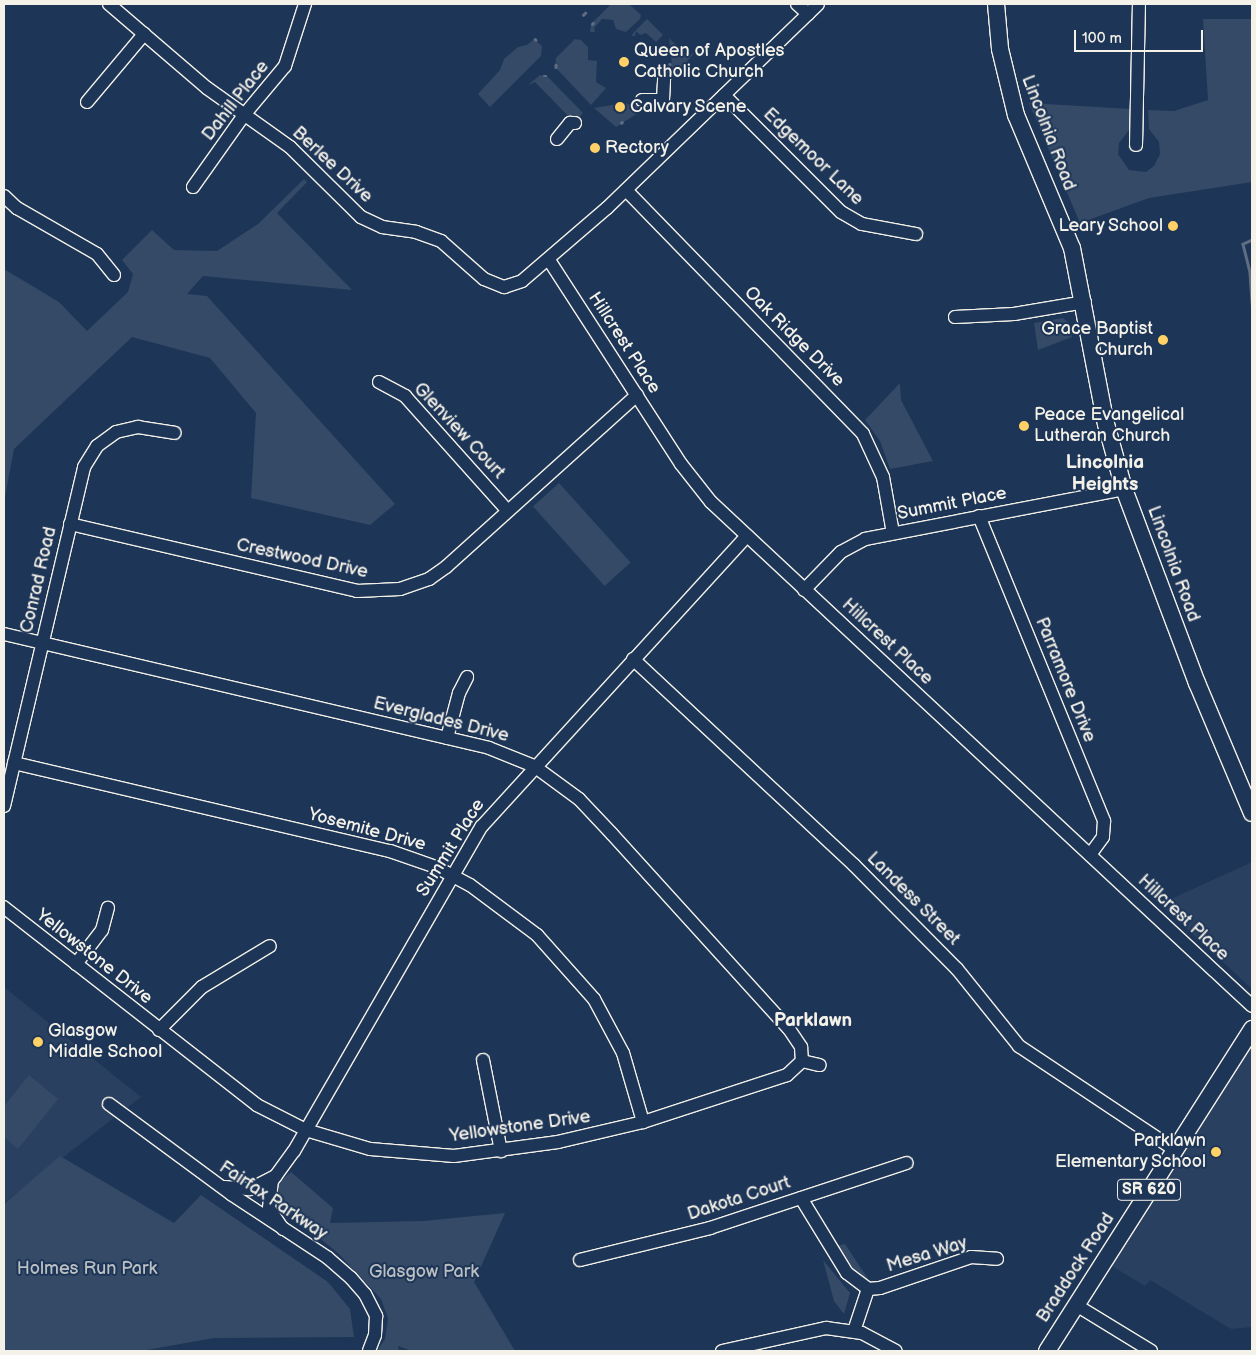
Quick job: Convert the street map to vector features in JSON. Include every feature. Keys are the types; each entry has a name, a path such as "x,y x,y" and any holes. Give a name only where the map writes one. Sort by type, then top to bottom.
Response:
{"main road":[{"name":"Lincolnia Road","path":"996,4 1000,49 1016,114 1072,248 1085,302 1106,424 1124,489 1193,674 1252,813"},
{"name":"Braddock Road","path":"1046,1351 1252,1029"}],"street":[{"name":"Berlee Drive","path":"109,4 244,115 290,147 361,217 382,227 416,232 441,241 490,283 504,287 516,284 549,260 626,190 818,4"},
{"name":"Dahill Place","path":"193,187 244,115 285,66 306,4"},
{"path":"797,4 808,14"},
{"path":"1136,145 1139,4"},
{"path":"86,102 144,34"},
{"path":"642,100 663,100 664,78"},
{"name":"Edgemoor Lane","path":"724,95 841,212 862,224 916,234"},
{"path":"557,139 570,123 575,124"},
{"name":"Oak Ridge Drive","path":"626,190 863,434 883,477 893,533"},
{"path":"4,196 17,208 97,254 114,275"},
{"name":"Hillcrest Place","path":"549,260 695,483 804,590 1252,1006"},
{"path":"955,316 1014,314 1085,302"},
{"name":"Glenview Court","path":"379,382 405,396 508,511"},
{"name":"Crestwood Drive","path":"70,524 371,592 400,589 429,579 508,511 637,394"},
{"name":"Conrad Road","path":"4,806 84,467 97,446 127,429 148,427 175,433"},
{"name":"Summit Place","path":"804,590 834,558 852,545 893,533 1124,489"},
{"name":"Parramore Drive","path":"980,516 1104,821 1103,837 1090,855"},
{"name":"Summit Place","path":"282,1229 272,1216 268,1199 278,1174 306,1130 482,826 534,766 747,536"},
{"name":"Everglades Drive","path":"4,634 489,748 534,766 579,799 612,834 789,1029 802,1048 802,1061"},
{"name":"Landess Street","path":"633,659 854,865 957,970 1019,1046 1175,1150"},
{"path":"447,738 459,693 468,678"},
{"name":"Yosemite Drive","path":"14,763 390,851 453,875 519,919 594,999 623,1053 643,1122"},
{"name":"Yellowstone Drive","path":"4,907 235,1090 306,1130 361,1147 400,1153 454,1156 558,1142 643,1122 787,1076 802,1061"},
{"path":"76,964 102,930 108,908"},
{"path":"159,1030 202,987 270,946"},
{"path":"483,1060 501,1151"},
{"path":"802,1061 820,1065"},
{"name":"Fairfax Parkway","path":"109,1104 213,1181 328,1258 365,1294 377,1326 368,1351"},
{"name":"Dakota Court","path":"580,1260 662,1241 907,1163"},
{"name":"Summit Place","path":"213,1181 229,1188 250,1189 278,1174"},
{"path":"802,1198 847,1273 868,1289 854,1331"},
{"name":"Mesa Way","path":"868,1289 880,1288 971,1257 997,1259"},
{"path":"1076,1305 1151,1351"},
{"path":"722,1351 811,1329 854,1331 896,1351"}],"shaded area":[{"path":"1252,862 1252,989 1160,904"},
{"name":"Glasgow Middle School","path":"4,987 141,1097 4,1203"},
{"name":"Parklawn Elementary School","path":"1252,1041 1252,1327 1231,1329 1150,1280 1145,1286 1107,1263"}],"green space":[{"path":"611,4 629,4 641,15 640,19 626,32 616,29 613,20 602,19 594,28 595,32 590,32 591,24"},
{"path":"647,19 663,35 656,42 646,33 640,35 636,31 635,36 632,36 633,33"},
{"path":"1203,19 1252,19 1252,182 1149,198 1080,223 1029,103 1131,109 1129,130 1119,143 1118,154 1129,170 1146,172 1154,166 1160,154 1159,142 1149,129 1148,110 1174,111 1208,100"},
{"path":"669,38 687,56 694,53 677,74 669,74 672,66"},
{"path":"534,39 542,46 541,56 490,107 478,94 500,70 504,59 518,47 527,45"},
{"path":"575,39 581,40 588,47 588,60 597,61 596,82 606,88 591,105 555,67 556,58"},
{"path":"540,75 547,76 583,113 574,122 535,82 528,85"},
{"path":"623,103 638,106 638,113 616,127 594,108"},
{"path":"304,179 307,182 277,213 352,290 203,276 187,294 207,296 395,504 370,525 251,498 256,413 210,358 132,337 14,449 4,502 4,269 59,302 87,331 128,292 133,274 122,260 152,230 174,250 217,251 258,224"},
{"path":"1063,318 1069,323 1072,337 1038,350 1034,323"},
{"path":"900,383 901,400 933,461 890,469 880,441 865,420"},
{"path":"559,483 631,563 605,586 533,506"},
{"path":"29,1075 58,1099 18,1149 4,1137 4,1106"},
{"name":"Holmes Run Park","path":"60,1156 174,1223 201,1195 328,1282 350,1309 354,1337 214,1338 141,1351 4,1351 4,1204"},
{"name":"Glasgow Park","path":"291,1172 333,1208 330,1223 423,1221 505,1213 474,1282 515,1351 412,1351 398,1346 399,1351 377,1351 385,1339 388,1318 381,1299 338,1253 265,1194"},
{"path":"845,1244 868,1279 856,1272 837,1246"},
{"path":"823,1260 850,1293 844,1314 834,1301"}],"waterway":[{"path":"1252,240 1243,244 1250,273 1252,304"}],"place":[{"name":"Queen of Apostles Catholic Church","path":"624,62"},
{"name":"Calvary Scene","path":"620,107"},
{"name":"Rectory","path":"595,148"},
{"name":"Leary School","path":"1173,226"},
{"name":"Grace Baptist Church","path":"1163,340"},
{"name":"Peace Evangelical Lutheran Church","path":"1024,426"},
{"name":"Glasgow Middle School","path":"38,1042"},
{"name":"Parklawn Elementary School","path":"1216,1152"}],"district":[{"name":"Lincolnia Heights","path":"1105,474"},
{"name":"Parklawn","path":"813,1021"}]}
